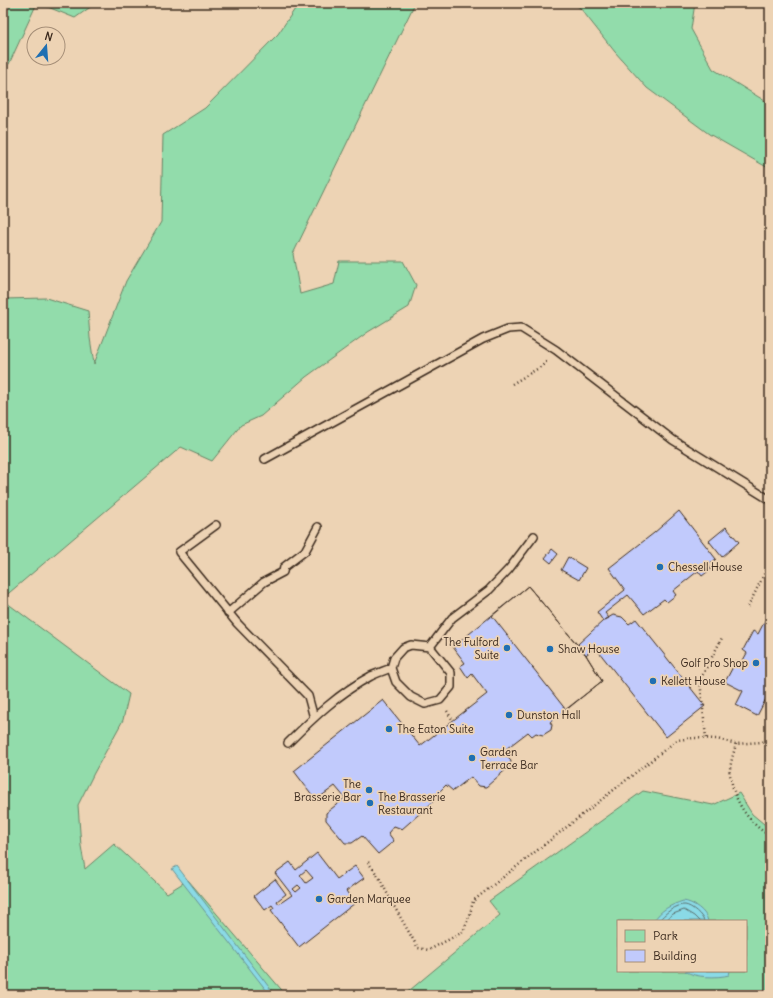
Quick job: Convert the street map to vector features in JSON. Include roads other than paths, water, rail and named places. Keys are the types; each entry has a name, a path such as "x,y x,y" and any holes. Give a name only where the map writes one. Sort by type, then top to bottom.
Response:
{"lane":[{"path":"265,459 483,339 508,329 521,328 556,350 673,440 770,500"},
{"path":"216,525 179,552 228,613 308,696 314,718"},
{"path":"228,613 264,582 283,572 284,567 305,551 318,527"},
{"path":"430,647 452,618 489,590 509,569 534,536"},
{"path":"411,645 430,647 451,673 451,688 440,700 424,704 411,697 396,682 391,668 394,658 403,648 411,645"},
{"path":"288,743 341,695 371,676 391,668"}],"water":[{"path":"177,866 275,995 270,995 172,869"},
{"path":"683,901 691,903 705,914 708,920 654,920 666,908"},
{"path":"687,972 730,972 729,975 719,977 700,976"}],"place":[{"name":"Chessell House","path":"660,567"},
{"name":"The Fulford Suite","path":"507,648"},
{"name":"Shaw House","path":"550,649"},
{"name":"Golf Pro Shop","path":"756,663"},
{"name":"Kellett House","path":"653,681"},
{"name":"Dunston Hall","path":"509,715"},
{"name":"The Eaton Suite","path":"389,729"},
{"name":"Garden Terrace Bar","path":"472,758"},
{"name":"The Brasserie Bar","path":"369,790"},
{"name":"The Brasserie Restaurant","path":"370,803"},
{"name":"Garden Marquee","path":"319,899"}]}
